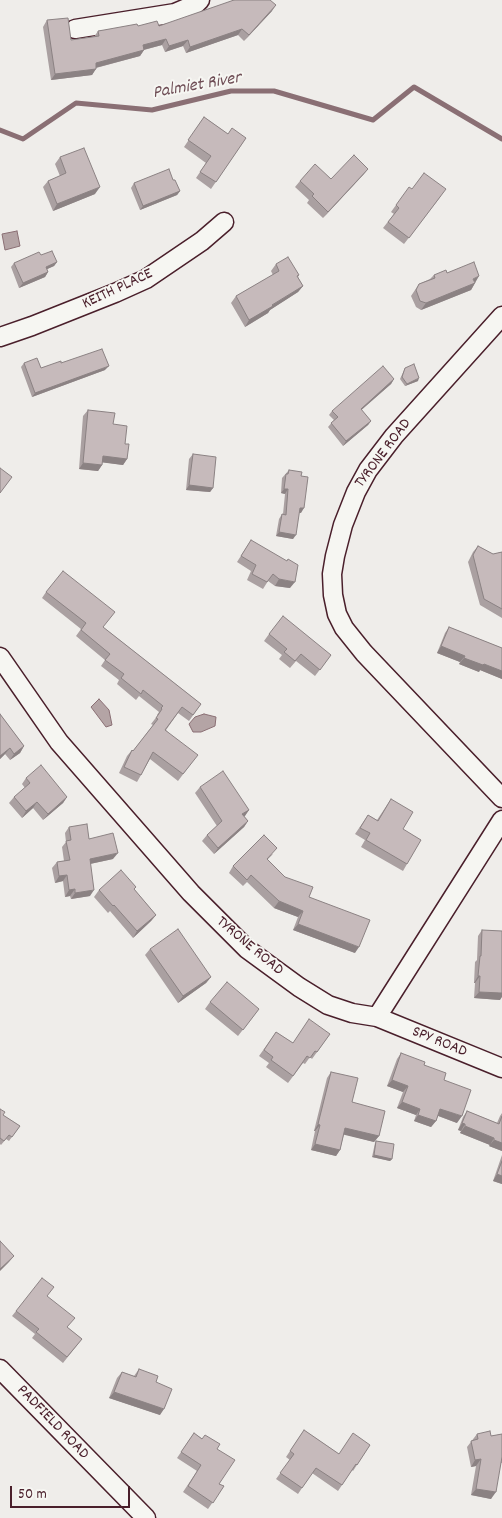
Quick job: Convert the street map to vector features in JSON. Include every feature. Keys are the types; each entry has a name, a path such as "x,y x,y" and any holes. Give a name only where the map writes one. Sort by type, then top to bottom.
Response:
{"street":[{"path":"75,29 175,13 196,4 200,0"},
{"name":"KEITH PLACE","path":"0,337 40,323 146,279 202,241 224,222"},
{"name":"TYRONE ROAD","path":"502,316 394,436 368,470 356,492 344,525 332,574 333,595 337,614 344,628 364,653 502,798"},
{"name":"TYRONE ROAD","path":"0,657 59,742 191,893 234,937 280,974 328,1005 377,1018"},
{"path":"377,1018 502,820"},
{"name":"SPY ROAD","path":"377,1018 502,1068"},
{"name":"PADFIELD ROAD","path":"0,1369 146,1518"}],"shaded area":[{"path":"17,231 20,246 5,250 2,234"},
{"path":"99,699 109,710 112,725 106,727 91,707"},
{"path":"204,714 216,717 215,726 201,732 193,732 189,724 195,717"}],"building":[{"path":"234,0 270,0 276,5 249,35 242,29 190,47 188,40 169,46 166,39 143,45 144,50 96,63 96,69 55,74 47,20 68,18 71,40 99,36 98,31 137,24 138,26 157,21 159,26"},
{"path":"204,117 228,134 232,128 246,138 216,182 200,172 211,156 188,140"},
{"path":"84,148 100,187 57,204 48,181 66,173 60,157"},
{"path":"354,155 368,169 328,212 312,196 314,194 300,181 315,164 331,179"},
{"path":"169,169 180,191 143,206 134,183"},
{"path":"424,173 446,189 409,238 388,222 399,208 396,205 409,187 412,189"},
{"path":"52,251 57,262 46,267 48,272 23,283 14,263 39,252 41,255"},
{"path":"288,257 299,275 297,276 303,286 249,320 236,296 279,271 276,264"},
{"path":"474,262 479,276 473,279 475,283 426,303 420,301 416,290 419,284 435,278 434,275 446,270 447,273"},
{"path":"102,349 109,366 35,393 24,363 37,358 41,368"},
{"path":"414,364 419,378 407,384 402,377 405,368"},
{"path":"383,366 394,379 361,409 371,421 346,441 331,423 338,417 332,411"},
{"path":"88,410 115,413 113,424 127,426 125,444 129,444 127,459 103,456 102,465 83,463"},
{"path":"193,454 216,457 213,488 189,485"},
{"path":"0,468 12,477 0,493"},
{"path":"289,470 302,472 301,476 308,477 304,508 300,508 296,535 279,532 282,514 286,515 288,489 284,489 286,474 288,474"},
{"path":"251,540 287,561 288,559 298,565 295,582 279,579 273,574 267,582 252,574 256,565 241,556"},
{"path":"478,546 493,554 502,552 502,609 484,599 473,555"},
{"path":"63,571 115,612 103,627 201,704 193,715 182,707 165,730 198,755 183,774 153,752 141,775 124,767 132,750 158,719 156,718 163,706 143,690 141,694 121,678 124,674 105,660 110,654 81,630 86,623 46,592"},
{"path":"283,616 331,655 320,670 301,654 295,661 284,652 287,649 269,634"},
{"path":"449,627 502,648 502,671 464,658 465,656 441,646"},
{"path":"0,714 24,746 14,754 10,748 0,756"},
{"path":"41,765 67,797 48,814 37,802 26,811 14,797 30,783 26,778"},
{"path":"223,771 249,810 242,814 248,821 218,848 207,835 222,821 200,787"},
{"path":"391,799 413,812 403,829 421,840 407,864 366,840 370,833 360,828 368,815 378,821"},
{"path":"87,824 89,839 113,833 118,853 90,859 94,890 75,893 75,889 69,890 67,875 59,876 57,862 70,860 66,841 71,840 69,827"},
{"path":"264,835 277,848 267,859 285,877 313,887 309,897 370,920 359,947 298,924 303,911 279,901 251,875 247,880 233,866"},
{"path":"121,870 156,915 137,931 99,890"},
{"path":"178,929 211,977 183,996 150,949"},
{"path":"482,930 502,931 502,993 479,992 480,976 478,976"},
{"path":"227,982 259,1009 243,1030 210,1002"},
{"path":"309,1019 330,1034 317,1052 315,1051 310,1058 307,1056 293,1076 271,1060 273,1057 264,1050 276,1032 293,1043"},
{"path":"401,1053 425,1062 424,1065 446,1073 444,1080 471,1090 462,1116 440,1109 436,1121 418,1115 420,1109 402,1102 408,1086 392,1080"},
{"path":"331,1072 358,1078 352,1102 385,1111 379,1136 345,1128 340,1150 315,1144"},
{"path":"0,1109 5,1112 3,1115 20,1126 12,1137 9,1135 4,1141 0,1138"},
{"path":"467,1111 499,1124 502,1116 502,1143 465,1126 462,1123"},
{"path":"376,1141 394,1144 392,1159 374,1155"},
{"path":"502,1161 502,1176 497,1174"},
{"path":"0,1241 14,1256 0,1269"},
{"path":"42,1278 54,1287 47,1296 75,1318 67,1327 82,1339 67,1357 36,1332 39,1329 16,1311"},
{"path":"139,1369 158,1376 156,1382 172,1389 164,1409 114,1392 122,1372 136,1377"},
{"path":"304,1430 339,1454 353,1433 370,1445 342,1485 316,1468 302,1488 280,1473 294,1454 290,1451"},
{"path":"490,1431 491,1436 502,1434 502,1457 496,1492 476,1489 481,1459 475,1460 471,1441 478,1439 477,1434"},
{"path":"194,1433 202,1439 205,1435 220,1444 217,1449 235,1460 219,1484 224,1486 213,1503 188,1486 201,1465 181,1452"}],"waterway":[{"name":"Palmiet River","path":"0,130 23,139 76,103 152,110 231,91 274,91 373,120 414,87 502,139"}]}
